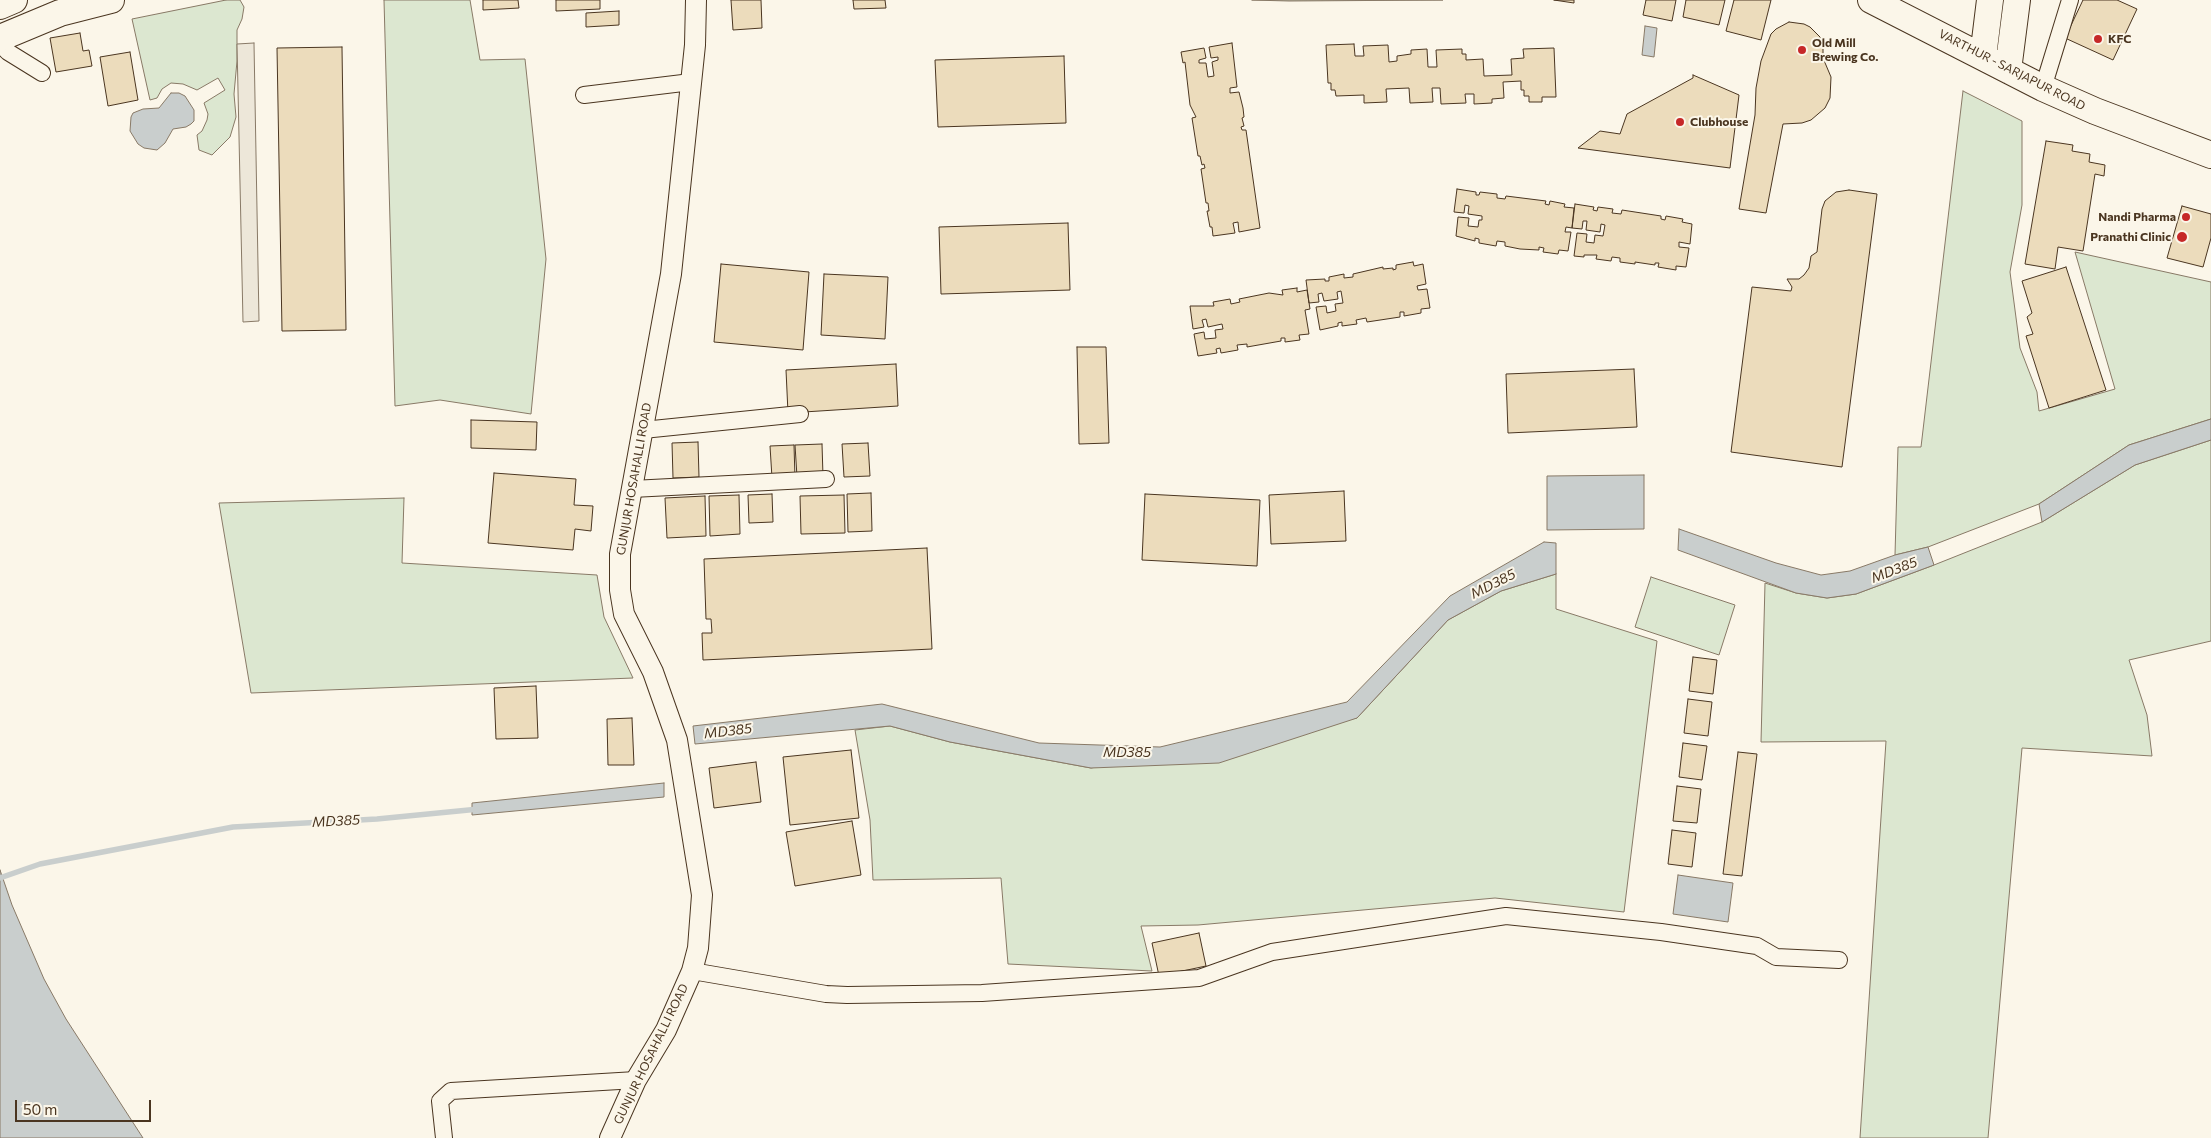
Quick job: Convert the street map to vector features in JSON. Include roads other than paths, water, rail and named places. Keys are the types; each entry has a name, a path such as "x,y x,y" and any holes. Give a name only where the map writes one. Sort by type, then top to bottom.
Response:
{"main road":[{"path":"0,6 14,0"},
{"path":"4,36 60,13 111,0"},
{"name":"VARTHUR - SARJAPUR ROAD","path":"1871,0 2043,88 2095,111 2211,155"},
{"path":"1984,57 1990,0"},
{"path":"2008,70 2017,0"}],"street":[{"name":"GUNJUR HOSAHALLI ROAD","path":"610,1138 636,1080 666,1030 692,971 698,948 702,895 683,770 676,740 653,672 624,614 620,590 620,554 671,274 695,45 696,0"},
{"path":"2043,88 2070,0"},
{"path":"4,36 8,52 42,73"},
{"path":"584,94 691,82"},
{"path":"642,430 800,414"},
{"path":"632,489 826,479"},
{"path":"692,971 826,994 982,993 1208,977 1272,952 1506,916 1661,932 1757,946 1776,957 1839,960"},
{"path":"444,1138 440,1101 451,1091 636,1080"}],"water":[{"path":"1645,26 1657,28 1654,57 1642,55"},
{"path":"171,93 179,93 185,96 194,110 194,121 186,127 173,129 165,143 157,150 144,148 138,144 130,131 131,117 133,113 143,109 159,108"},
{"path":"2211,419 2211,440 2135,465 2042,522 2039,504 2129,445"},
{"path":"1644,475 1644,529 1547,530 1547,476"},
{"path":"1679,529 1776,563 1821,575 1850,571 1895,555 1928,547 1934,565 1856,594 1827,598 1796,593 1678,550"},
{"path":"1544,542 1556,543 1556,574 1501,591 1448,620 1357,718 1219,763 1091,768 950,742 890,726 695,744 693,726 882,704 1039,743 1160,747 1347,702 1450,596"},
{"path":"664,783 664,797 472,815 472,803"},
{"path":"0,870 12,905 44,979 66,1019 143,1138 0,1138"},
{"path":"1678,875 1733,883 1728,922 1673,914"}],"waterway":[{"name":"MD385","path":"0,878 40,864 233,827 377,819 479,809"}],"place":[{"name":"KFC","path":"2098,39"},
{"name":"Old Mill Brewing Co.","path":"1802,50"},
{"name":"Clubhouse","path":"1680,122"},
{"name":"Nandi Pharma","path":"2186,217"},
{"name":"Pranathi Clinic","path":"2182,237"}]}
